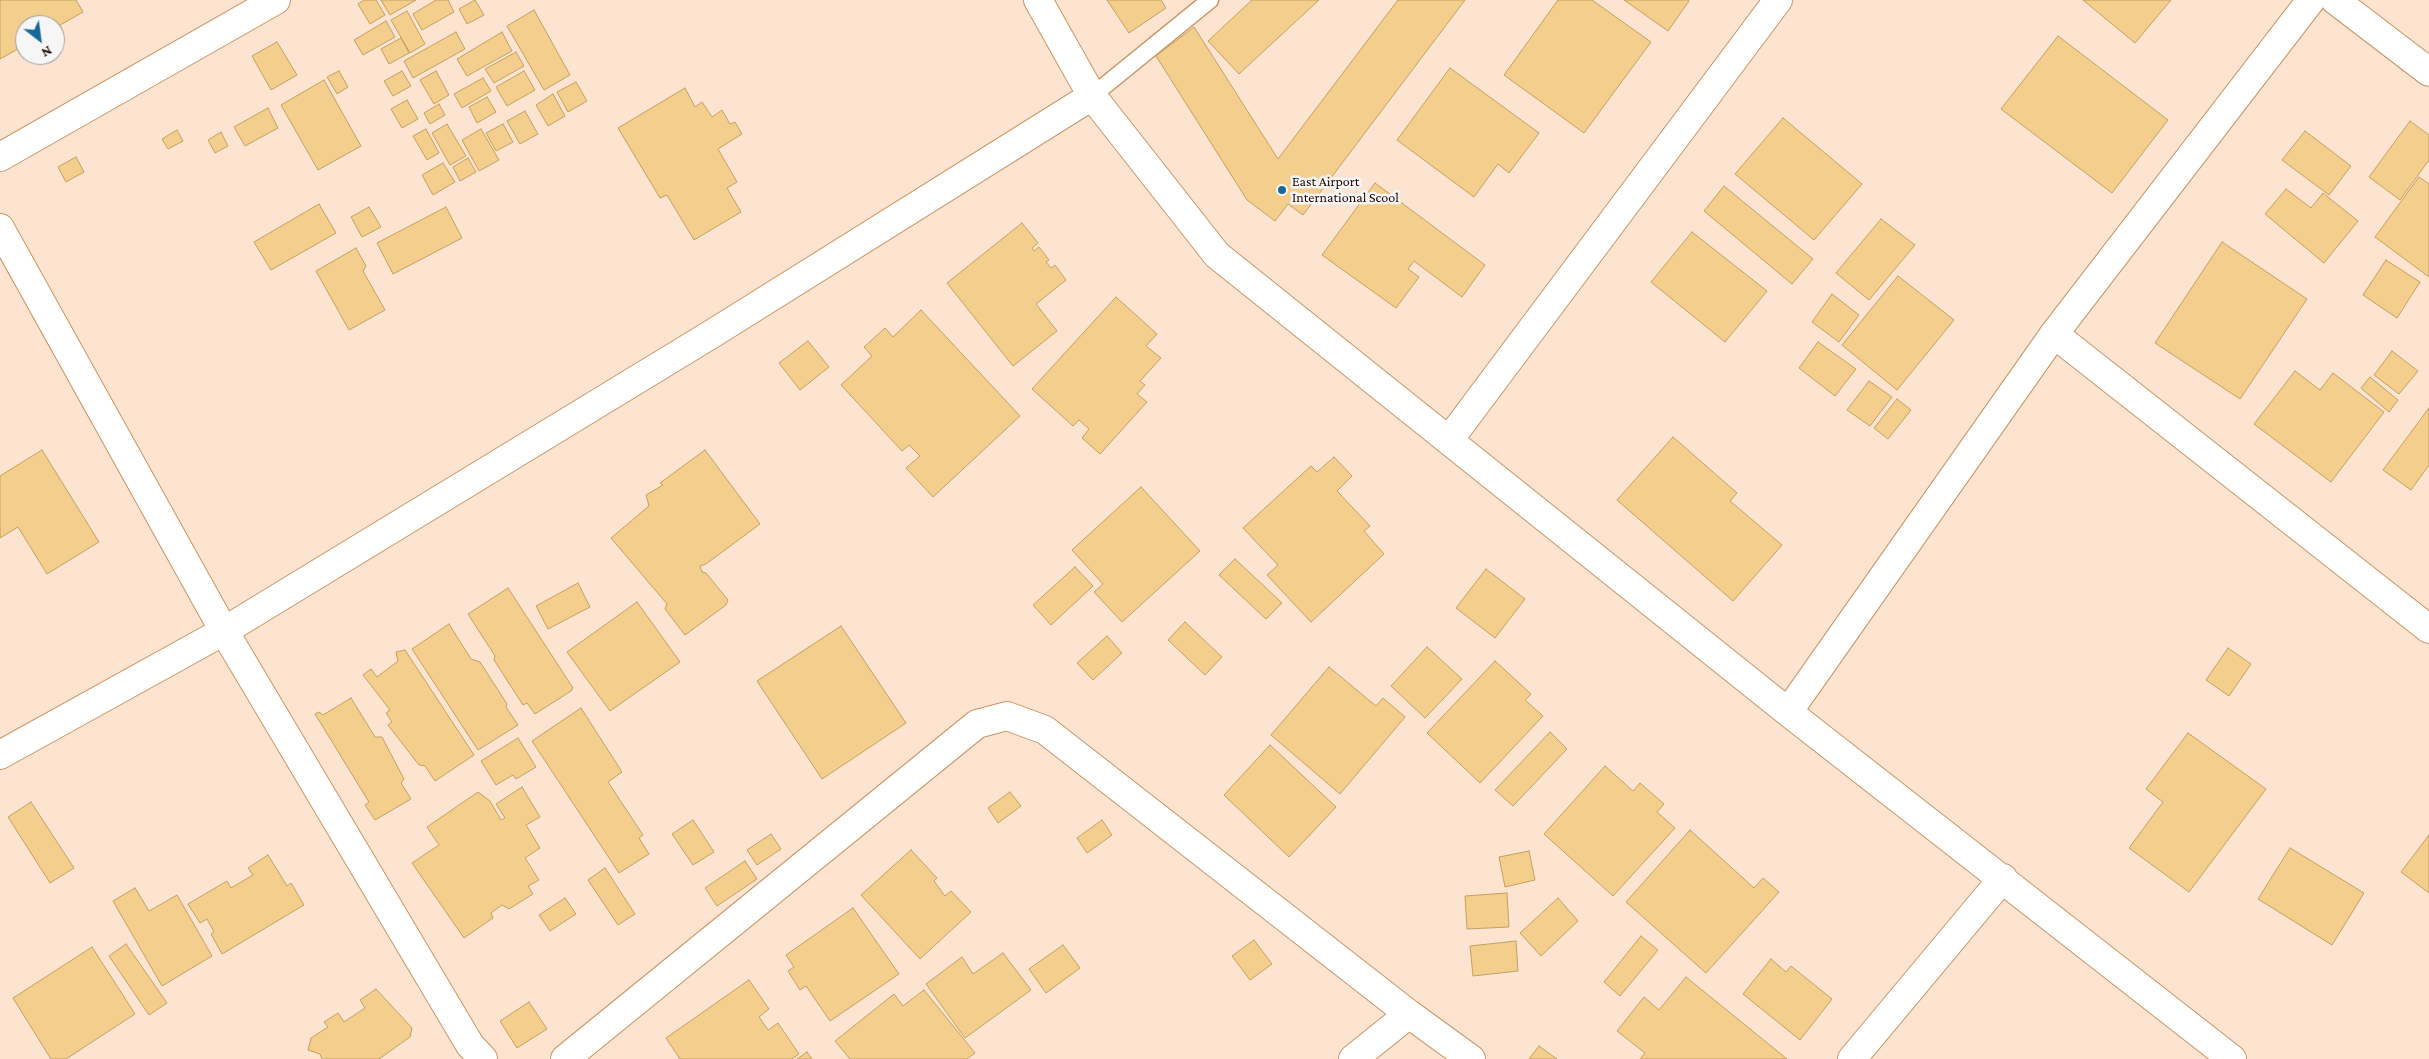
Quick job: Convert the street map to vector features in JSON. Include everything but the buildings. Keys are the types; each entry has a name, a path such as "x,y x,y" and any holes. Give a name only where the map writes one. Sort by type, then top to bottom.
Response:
{"street":[{"path":"0,157 276,0"},
{"path":"1038,0 1092,96 1217,255 1788,712 2003,878 2232,1059"},
{"path":"1449,440 1778,0"},
{"path":"1788,712 2054,334 2311,0"},
{"path":"2335,0 2429,72"},
{"path":"0,755 224,631 715,332 1092,96"},
{"path":"0,228 224,631 470,1045 483,1059"},
{"path":"2054,334 2429,629"},
{"path":"565,1059 976,724 1007,716 1045,730 1409,1014 1471,1059"},
{"path":"1852,1059 2003,878"},
{"path":"1353,1059 1409,1014"}],"lane":[{"path":"1092,96 1210,0"}],"place":[{"name":"East Airport International Scool","path":"1282,190"}]}
